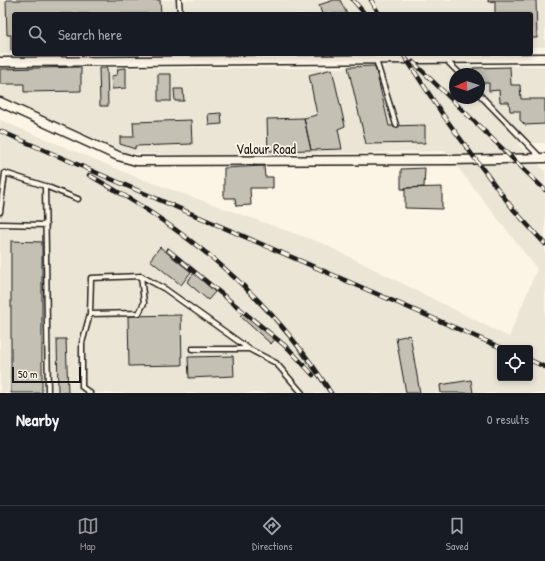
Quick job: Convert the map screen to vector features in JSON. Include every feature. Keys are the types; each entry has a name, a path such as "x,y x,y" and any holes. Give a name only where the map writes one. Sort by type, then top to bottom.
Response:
{"street":[{"path":"0,62 171,57 376,60 545,58"},
{"name":"Valour Road","path":"0,102 118,156 136,161 444,160 543,158"}],"lane":[{"path":"179,0 180,12"},
{"path":"376,60 396,125"},
{"path":"446,60 454,68"},
{"path":"485,100 543,158"},
{"path":"0,212 2,172 45,186 78,199"},
{"path":"45,186 48,393"},
{"path":"0,224 46,225"},
{"path":"90,314 139,313 144,303 141,276"},
{"path":"90,393 82,387 82,343 90,314 91,278 141,276 166,289 249,349 276,364 302,393"},
{"path":"192,349 249,349"}],"shaded area":[{"path":"0,0 545,0 545,47 533,47 533,12 12,12 12,54 0,54"},
{"path":"378,56 434,56 444,66 545,66 545,143 517,143 545,171 545,393 0,393 0,120 139,178 324,244 509,337 537,269 445,151 224,156 123,153 0,98 0,68 386,68"}],"building":[{"path":"6,0 160,0 161,12 12,12 12,51 11,35 7,35"},
{"path":"334,0 340,0 346,12 321,12 319,5"},
{"path":"488,0 536,0 537,38 533,38 533,12 495,12 495,1 488,2"},
{"path":"375,66 389,126 425,125 425,143 366,144 348,67"},
{"path":"81,67 81,91 24,92 24,84 0,84 0,69"},
{"path":"510,67 511,85 520,85 521,99 545,99 545,124 525,125 520,120 520,111 510,111 509,102 500,102 499,90 489,91 489,83 485,83 485,68 473,68"},
{"path":"99,68 107,68 108,106 100,106"},
{"path":"126,68 126,88 112,89 111,76 117,75 118,69"},
{"path":"332,69 345,126 338,129 342,149 311,150 304,118 317,115 309,75"},
{"path":"158,74 171,74 171,101 158,101"},
{"path":"174,89 183,89 184,101 175,101"},
{"path":"221,113 222,124 209,125 208,114"},
{"path":"304,118 311,150 268,151 267,119"},
{"path":"191,120 192,144 135,146 135,149 120,144 120,137 134,137 133,122"},
{"path":"264,166 265,177 273,177 273,188 250,188 251,205 236,206 235,198 224,198 224,168"},
{"path":"425,168 424,187 401,189 401,169"},
{"path":"442,187 442,209 405,208 405,188"},
{"path":"11,241 42,242 42,393 11,393"},
{"path":"160,247 191,272 181,285 150,260"},
{"path":"194,273 215,292 208,300 187,282"},
{"path":"243,313 275,339 271,344 240,316"},
{"path":"181,315 182,365 129,366 128,316"},
{"path":"410,335 420,393 406,393 396,338"},
{"path":"57,339 66,339 68,393 58,393"},
{"path":"233,356 234,376 189,378 188,357"},
{"path":"471,380 473,393 441,393 440,385"}],"railway":[{"path":"353,0 363,12"},
{"path":"371,0 378,12"},
{"path":"404,56 443,115 476,160 513,209 545,244"},
{"path":"413,62 545,190"},
{"path":"0,131 497,346"},
{"path":"89,175 126,196 160,219 224,268 254,296 281,325 307,358 331,393"},
{"path":"168,250 289,349 313,375"},
{"path":"533,361 545,367"}]}
